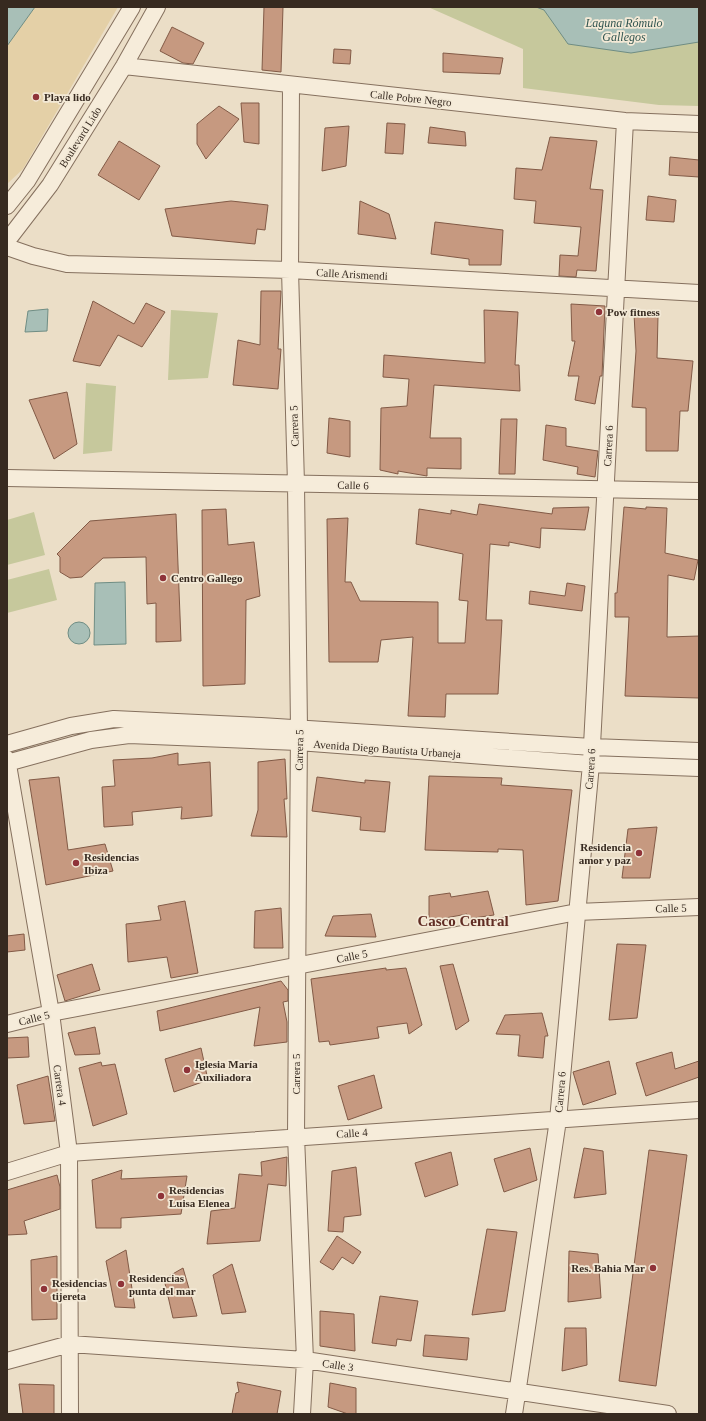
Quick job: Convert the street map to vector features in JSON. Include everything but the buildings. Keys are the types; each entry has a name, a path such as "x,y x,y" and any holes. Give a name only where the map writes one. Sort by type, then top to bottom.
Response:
{"street":[{"name":"Boulevard Lido","path":"7,206 27,181 132,7"},
{"name":"Boulevard Lido","path":"7,241 50,185 124,66 157,7"},
{"name":"Calle Pobre Negro","path":"124,66 625,121 699,124"},
{"name":"Carrera 5","path":"291,85 290,270 296,484 299,736 296,1136 305,1360 302,1414"},
{"name":"Carrera 6","path":"514,1414 516,1391 558,1120 591,764 625,121"},
{"name":"Calle Arismendi","path":"7,247 33,256 67,264 290,270 617,289 699,292"},
{"name":"Calle 6","path":"7,478 699,491"},
{"name":"Avenida Diego Bautista Urbaneja","path":"7,744 71,726 114,719 591,764 699,768"},
{"name":"Avenida Diego Bautista Urbaneja","path":"7,762 91,740 129,736 299,736 699,751"},
{"name":"Carrera 4","path":"7,762 50,1013 69,1153 70,1414"},
{"name":"Calle 5","path":"7,1024 50,1013 297,967 577,912 699,907"},
{"name":"Calle 4","path":"7,1172 69,1153 296,1136 699,1110"},
{"name":"Calle 3","path":"7,1361 70,1344 305,1360 668,1414"}],"green space":[{"path":"428,7 699,7 699,106 659,105 523,88 523,49"},
{"path":"171,310 218,313 208,378 168,380"},
{"path":"86,383 116,386 112,451 83,454"},
{"path":"34,512 45,555 7,565 7,520"},
{"path":"49,569 57,600 7,613 7,580"}],"sand":[{"name":"Playa lido","path":"35,7 118,7 23,169 7,184 7,46"}],"water":[{"path":"7,7 35,7 7,46"},
{"name":"Laguna Rómulo Gallegos","path":"536,7 699,7 699,42 631,53 568,44 544,10"},
{"path":"48,309 47,331 25,332 28,311"},
{"path":"125,582 126,644 94,645 95,583"},
{"path":"79,622 87,625 90,633 87,641 79,644 71,641 68,633 71,625"}],"place":[{"name":"Playa lido","path":"36,97"},
{"name":"Pow fitness","path":"599,312"},
{"name":"Centro Gallego","path":"163,578"},
{"name":"Residencia amor y paz","path":"639,853"},
{"name":"Residencias Ibiza","path":"76,863"},
{"name":"Iglesia María Auxiliadora","path":"187,1070"},
{"name":"Residencias Luisa Elenea","path":"161,1196"},
{"name":"Res. Bahia Mar","path":"653,1268"},
{"name":"Residencias punta del mar","path":"121,1284"},
{"name":"Residencias tijereta","path":"44,1289"}],"district":[{"name":"Casco Central","path":"463,921"}]}
